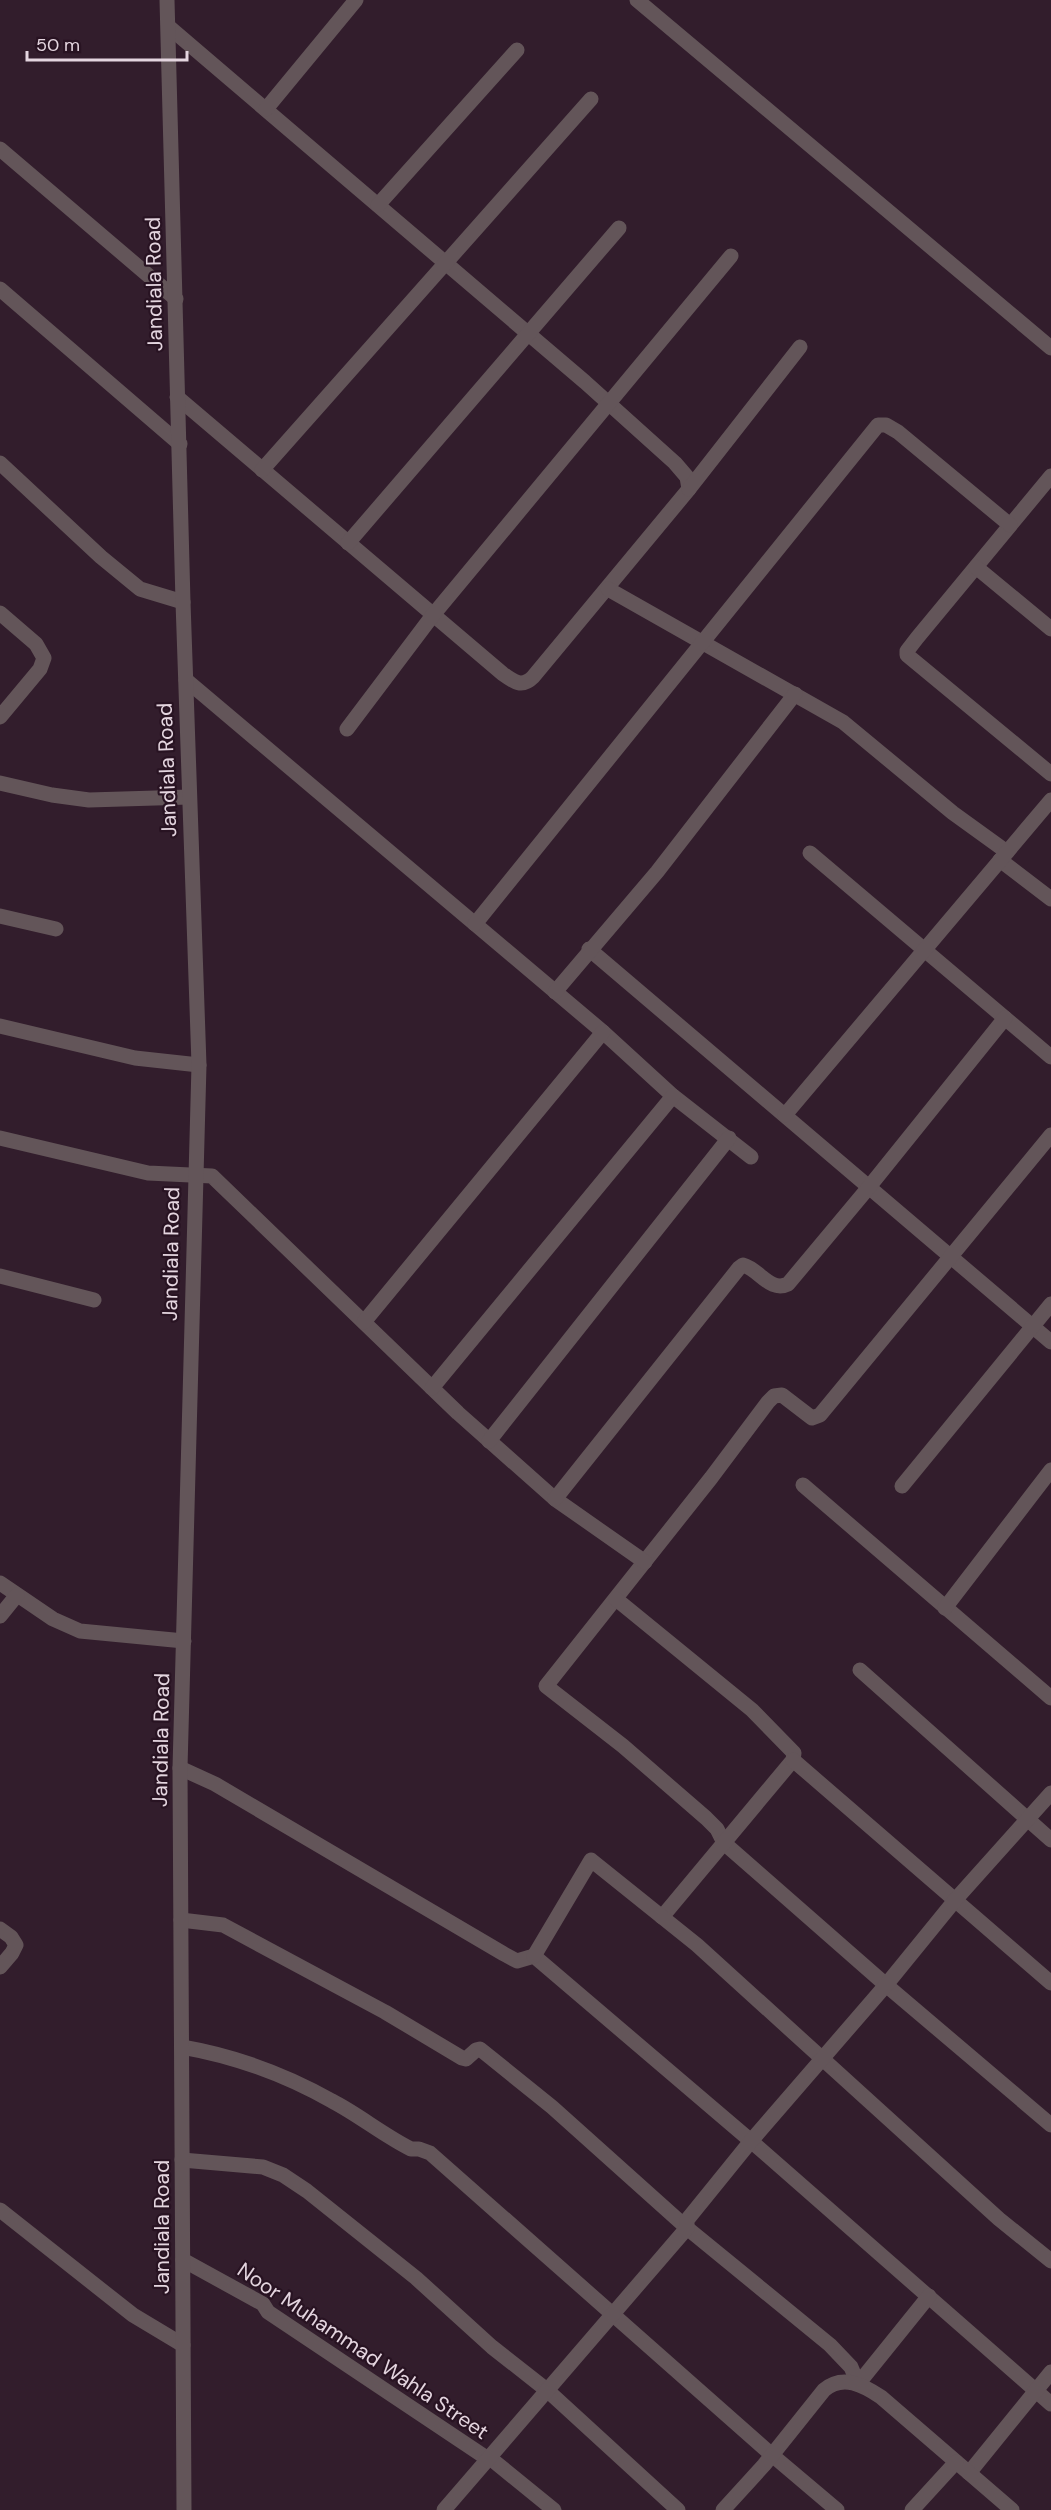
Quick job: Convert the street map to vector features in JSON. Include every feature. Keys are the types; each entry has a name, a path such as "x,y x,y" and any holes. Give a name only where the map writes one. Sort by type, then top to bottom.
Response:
{"street":[{"name":"Jandiala Road","path":"167,0 183,602 199,1065 194,1174 180,1768 184,2510"},
{"path":"266,109 356,0"},
{"path":"637,0 1051,348"},
{"path":"169,27 608,404 675,464 687,477 689,489"},
{"path":"378,205 517,50"},
{"path":"262,470 591,99"},
{"path":"0,149 176,299"},
{"path":"348,543 620,228"},
{"path":"347,729 433,615 731,256"},
{"path":"0,290 180,444"},
{"path":"177,397 503,674 519,684 527,683 608,589 800,347"},
{"path":"475,924 881,424 898,432 1010,525"},
{"path":"0,463 100,556 140,589 183,602"},
{"path":"1051,476 907,651 907,655 1051,774"},
{"path":"976,567 1051,629"},
{"path":"608,589 843,722 1004,856 1051,899"},
{"path":"0,613 36,644 44,658 40,669 0,717"},
{"path":"186,680 603,1032 673,1096 751,1157"},
{"path":"555,992 589,949 657,872 795,694"},
{"path":"0,783 52,795 89,800 189,797"},
{"path":"785,1115 1051,800"},
{"path":"810,853 1051,1057"},
{"path":"0,916 56,929"},
{"path":"589,949 1051,1342"},
{"path":"555,1499 739,1268 748,1266 767,1281 778,1286 788,1284 869,1188 1005,1018"},
{"path":"0,1026 135,1058 199,1065"},
{"path":"364,1322 603,1032"},
{"path":"432,1388 673,1096"},
{"path":"1051,1135 820,1415 812,1418 782,1395 774,1396 768,1402 645,1563 546,1686 623,1746 706,1818 717,1829 724,1843 1051,2125"},
{"path":"0,1138 148,1173 212,1176 489,1441 555,1499 645,1563"},
{"path":"489,1441 729,1138"},
{"path":"0,1276 94,1300"},
{"path":"902,1486 1051,1304"},
{"path":"945,1608 1049,1477"},
{"path":"803,1485 1051,1698"},
{"path":"0,1583 53,1619 80,1631 184,1641"},
{"path":"0,1616 17,1595"},
{"path":"616,1599 752,1710 791,1747 794,1753 792,1760 662,1917"},
{"path":"860,1670 1051,1840"},
{"path":"792,1760 1051,1983"},
{"path":"180,1768 215,1784 517,1961 534,1956 591,1860 697,1945 999,2219 1051,2261"},
{"path":"444,2510 687,2228 687,2220 751,2141 886,1985 956,1899 1051,1792"},
{"path":"181,1920 223,1925 385,2012 462,2058 466,2059 480,2049 552,2107 687,2228 830,2345 851,2367 858,2384"},
{"path":"0,1929 11,1937 16,1945 0,1967"},
{"path":"534,1956 751,2141 1051,2404"},
{"path":"182,2047 216,2053 270,2072 332,2100 411,2149 430,2153 837,2510"},
{"path":"182,2160 263,2168 291,2181 355,2227 416,2278 492,2347 548,2391 678,2510"},
{"path":"3,2217 133,2315 183,2346"},
{"name":"Noor Muhammad Wahla Street","path":"183,2260 263,2304 268,2312 489,2458 554,2510"},
{"path":"858,2384 928,2296"},
{"path":"969,2473 1051,2372"},
{"path":"723,2510 772,2455 824,2390 838,2382 858,2384 881,2397 1012,2510"},
{"path":"912,2510 956,2462"}]}
